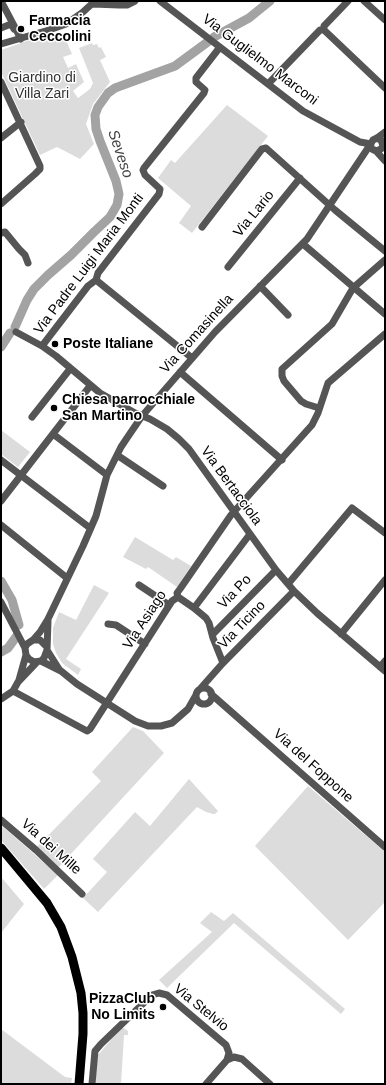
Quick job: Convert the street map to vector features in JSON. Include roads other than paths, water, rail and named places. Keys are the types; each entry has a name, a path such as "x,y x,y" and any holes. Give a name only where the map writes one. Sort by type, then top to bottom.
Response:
{"main road":[{"path":"1,848 39,892 55,915 72,957 80,987 83,1014 79,1084"}],"street":[{"path":"1,1 14,23 21,39"},
{"path":"1,44 66,24 94,3 119,5 135,1"},
{"name":"Via Guglielmo Marconi","path":"160,1 303,111 360,142 376,147"},
{"path":"324,30 324,26 348,1"},
{"path":"364,1 385,20"},
{"path":"1,28 11,24 16,33 14,36 1,39"},
{"path":"268,84 320,30 324,30"},
{"path":"324,30 385,88"},
{"name":"Via Padre Luigi Maria Monti","path":"42,346 88,286 96,280 98,273 159,194 160,189 144,175 143,170 204,93 205,90 196,82 196,78 220,47"},
{"path":"1,204 38,171 40,166 21,122 2,86"},
{"path":"1,138 21,122"},
{"name":"Via Comasinella","path":"32,640 40,632 48,619 98,510 107,476 117,456 142,416 225,321 303,244 330,206 376,147 373,140 385,132"},
{"path":"376,147 385,155"},
{"path":"376,147 385,161"},
{"path":"202,227 264,148 300,178 330,206 385,251"},
{"name":"Via Lario","path":"228,267 300,178"},
{"path":"1,232 5,232 17,245 26,257 28,263"},
{"path":"303,244 385,314"},
{"path":"319,408 301,401 284,381 282,371 285,366 332,324 353,288 385,260"},
{"path":"96,280 192,358"},
{"path":"260,286 288,315"},
{"name":"Via Bertacciola","path":"16,332 42,346 90,386 110,399 167,429 189,449 276,570 294,591 382,669"},
{"name":"Via Asiago","path":"13,691 87,731 90,729 169,606 174,599 178,597 177,593 234,512 312,426 328,383 385,334"},
{"path":"32,417 70,368"},
{"path":"180,372 282,460"},
{"path":"1,502 90,386"},
{"path":"53,434 107,476"},
{"path":"117,456 163,486"},
{"path":"1,460 90,528"},
{"path":"288,584 293,573 352,508 385,534"},
{"path":"1,524 67,578"},
{"path":"194,608 250,534"},
{"name":"Via Po","path":"213,634 276,570"},
{"path":"341,634 385,580"},
{"path":"139,585 169,606"},
{"name":"Via Ticino","path":"188,709 198,692 209,678 294,591"},
{"path":"178,597 206,618 223,663"},
{"path":"1,602 14,627 21,636 25,652 32,661 39,661 61,671"},
{"name":"Via Comasinella","path":"47,648 48,619"},
{"path":"112,625 145,644"},
{"path":"21,636 32,640 40,640 47,648 61,671"},
{"path":"1,699 13,691 18,682 25,652 32,640"},
{"path":"18,682 44,658 47,648"},
{"path":"382,669 385,660"},
{"name":"Via Ticino","path":"61,671 107,704 135,721 148,726 161,726 172,722 188,709 204,703"},
{"path":"204,703 211,700 209,678"},
{"path":"211,692 204,688 198,692 196,699 204,703 216,702 224,704"},
{"name":"Via del Foppone","path":"211,692 385,847"},
{"name":"Via dei Mille","path":"1,820 36,850 82,894"},
{"name":"Via Stelvio","path":"92,1084 95,1051 100,1044 152,995 158,993 167,995 226,1045 229,1053 227,1060"},
{"path":"206,1084 227,1060 234,1057 242,1059 270,1084"}],"waterway":[{"name":"Seveso","path":"214,37 249,18 270,1"},
{"name":"Seveso","path":"15,327 27,300 34,289 110,217 117,205 119,194 116,181 96,129 95,115 98,107 108,93 115,88 175,66 209,41"},
{"name":"Seveso","path":"1,347 10,333"},
{"name":"Seveso","path":"1,581 12,600 19,625"},
{"name":"Seveso","path":"1,652 8,648 16,637"}],"place":[{"name":"Farmacia Ceccolini","path":"21,29"},
{"name":"Poste Italiane","path":"55,344"},
{"name":"Chiesa parrocchiale San Martino","path":"54,408"},
{"name":"PizzaClub No Limits","path":"163,1007"}],"park label":[{"name":"Giardino di Villa Zari","path":"42,86"}]}
